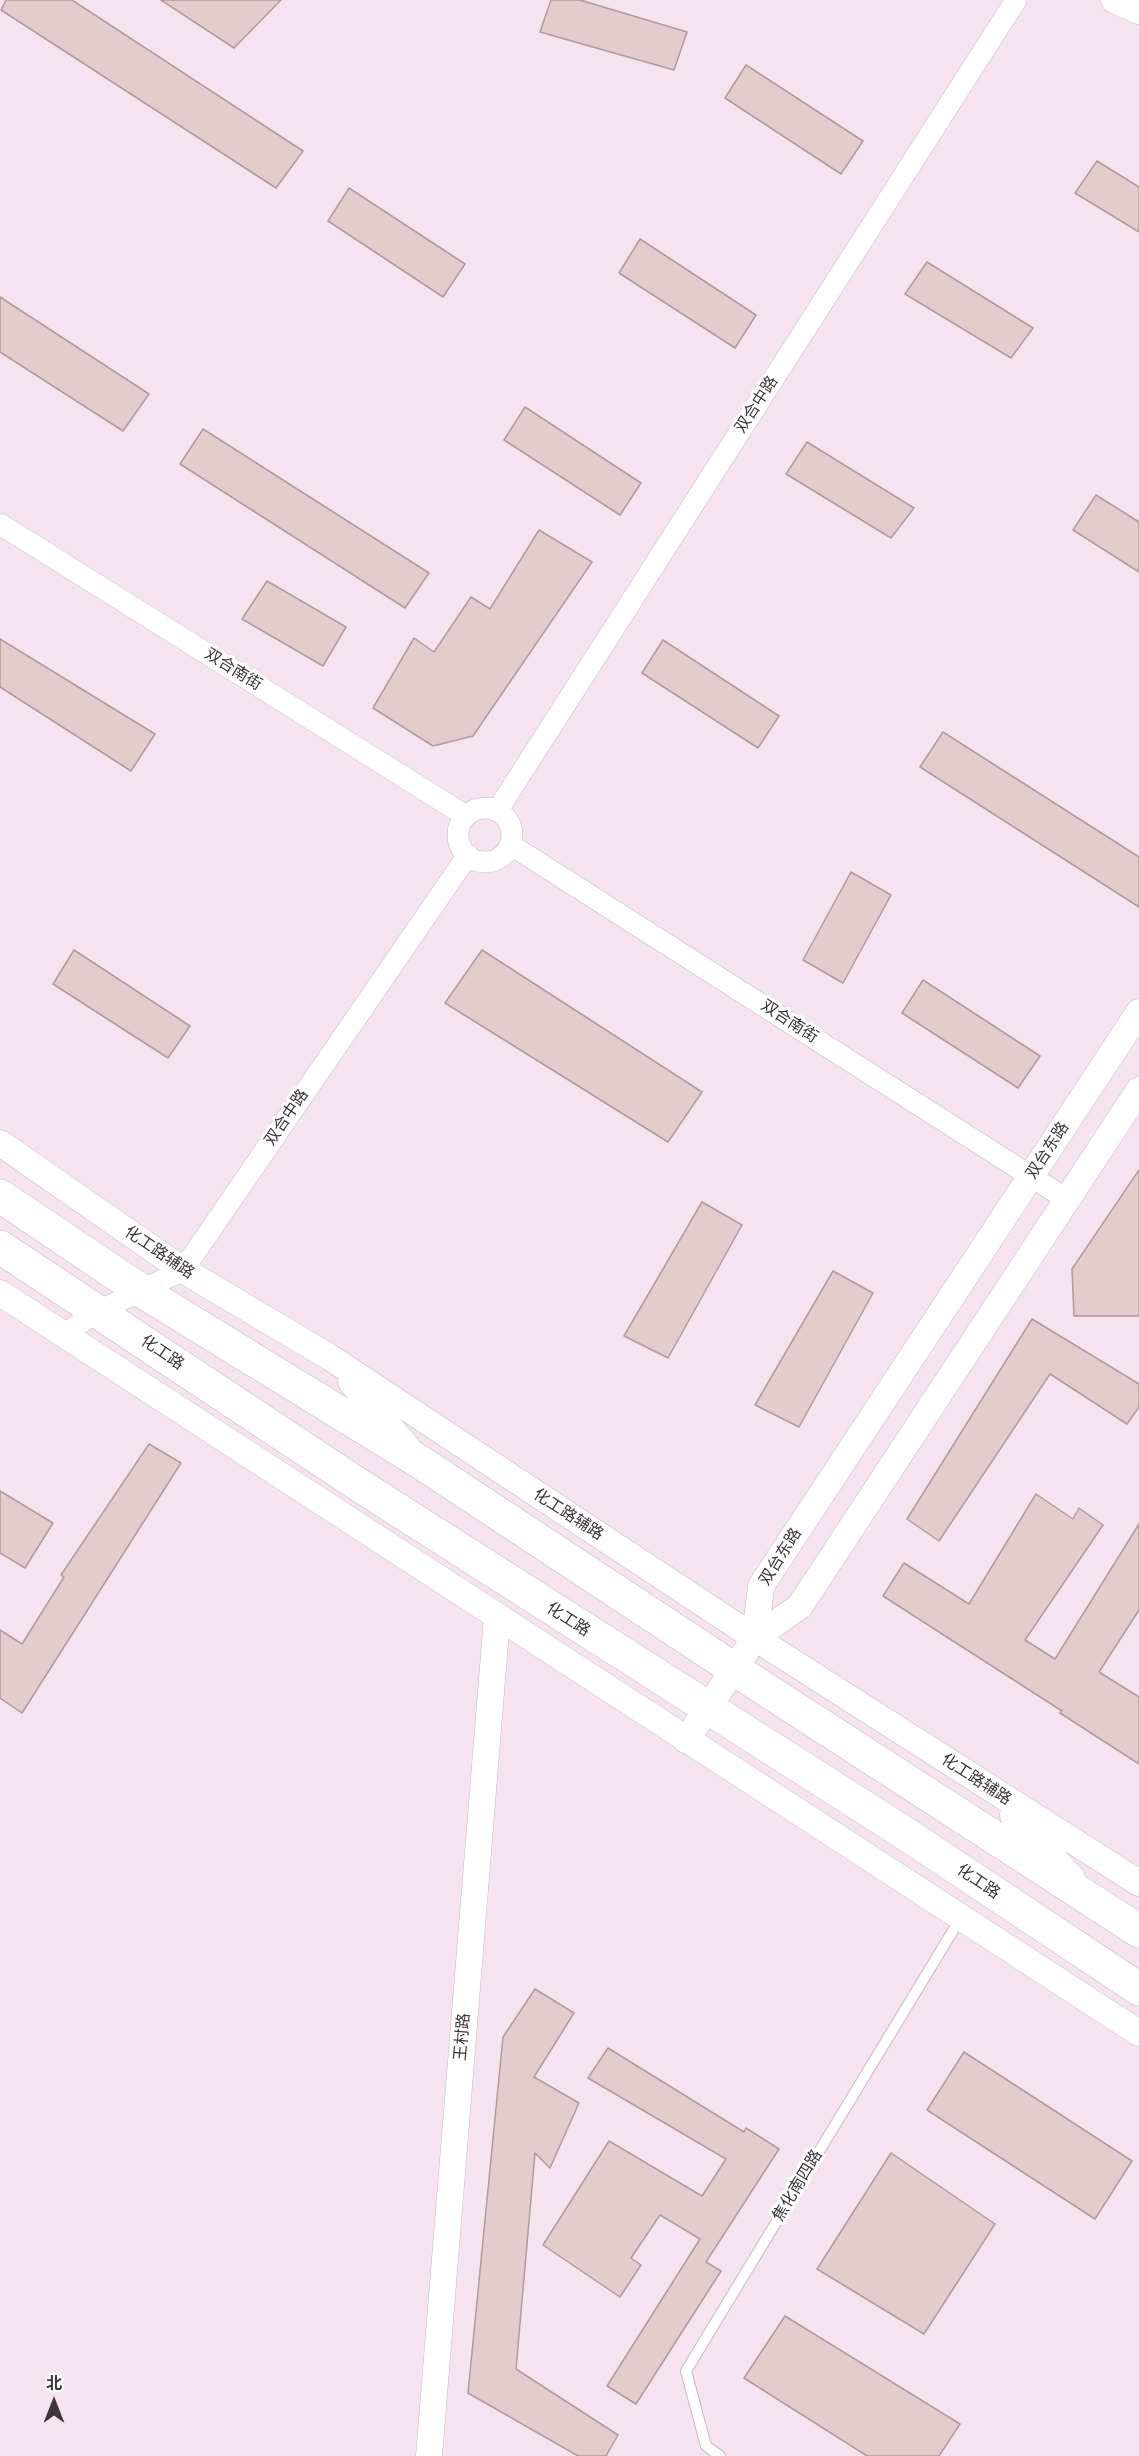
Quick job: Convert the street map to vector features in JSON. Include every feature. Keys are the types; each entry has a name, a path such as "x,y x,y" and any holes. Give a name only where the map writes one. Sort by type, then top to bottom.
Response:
{"main road":[{"path":"0,1196 140,1290 420,1461 734,1669 1139,1931"},
{"name":"化工路","path":"0,1247 359,1485 906,1834 1139,1989"}],"street":[{"name":"双合中路","path":"497,811 1016,0"},
{"path":"1114,0 1139,11"},
{"name":"双合南街","path":"0,524 466,816"},
{"path":"480,808 497,811 509,821 512,828 511,845 500,858 483,862 468,855 459,840 459,831 466,816 480,808"},
{"name":"双合南街","path":"511,845 1068,1200"},
{"name":"双合中路","path":"183,1270 468,855"},
{"name":"双台东路","path":"755,1638 761,1586 1139,1012"},
{"path":"686,1740 755,1638 800,1606 1139,1090"},
{"name":"化工路辅路","path":"0,1143 183,1270 331,1358 755,1638 1139,1883"},
{"path":"64,1334 99,1311 183,1270"},
{"path":"0,1293 960,1919 1139,2033"},
{"path":"331,1358 420,1461"},
{"name":"王村路","path":"429,2456 497,1618"},
{"path":"988,1788 1097,1904"}],"lane":[{"name":"焦化南四路","path":"720,2456 706,2446 686,2371 960,1919"}],"building":[{"path":"6,0 72,0 303,151 276,188 1,10"},
{"path":"161,0 281,0 234,48"},
{"path":"551,0 580,0 687,32 674,70 540,32"},
{"path":"746,65 863,141 841,174 725,98"},
{"path":"1097,161 1139,187 1139,232 1075,193"},
{"path":"349,188 465,264 443,297 328,221"},
{"path":"640,239 756,315 735,348 619,273"},
{"path":"927,262 1033,328 1011,358 905,294"},
{"path":"0,297 149,394 123,431 0,352"},
{"path":"525,407 641,483 620,515 504,440"},
{"path":"203,429 429,573 405,608 180,464"},
{"path":"807,442 914,508 891,538 786,474"},
{"path":"1096,495 1139,522 1139,572 1073,530"},
{"path":"539,530 592,562 473,736 433,746 373,708 414,638 434,652 471,597 490,609"},
{"path":"267,581 346,627 323,666 242,619"},
{"path":"0,639 155,734 131,771 0,687"},
{"path":"663,640 779,716 758,748 642,673"},
{"path":"943,732 1139,857 1139,907 920,767"},
{"path":"851,872 891,895 843,983 803,960"},
{"path":"74,950 190,1026 168,1058 53,984"},
{"path":"482,950 702,1092 668,1142 445,1003"},
{"path":"923,980 1040,1056 1018,1088 902,1013"},
{"path":"1139,1170 1139,1316 1074,1316 1072,1269"},
{"path":"702,1202 742,1225 668,1358 624,1336"},
{"path":"833,1271 873,1293 799,1427 755,1405"},
{"path":"1032,1319 1139,1384 1139,1407 1127,1424 1050,1374 939,1541 907,1519"},
{"path":"149,1444 181,1463 22,1713 0,1698 0,1630 22,1644 64,1577 61,1575"},
{"path":"0,1491 53,1523 25,1568 0,1553"},
{"path":"1036,1494 1073,1519 1079,1508 1103,1525 1025,1640 1055,1659 1139,1524 1139,1610 1099,1672 1139,1697 1139,1764 1060,1713 1062,1711 883,1596 904,1563 969,1604"},
{"path":"535,1989 574,2013 534,2077 579,2103 550,2168 535,2153 516,2369 618,2435 606,2456 578,2456 468,2393 503,2037"},
{"path":"608,2048 744,2132 746,2128 779,2149 706,2262 721,2271 636,2404 607,2386 700,2239 660,2215 631,2258 641,2265 620,2297 543,2245 609,2141 702,2196 726,2159 588,2078"},
{"path":"964,2052 1132,2161 1095,2219 927,2110"},
{"path":"891,2153 995,2224 924,2334 817,2269"},
{"path":"785,2316 960,2424 939,2456 867,2456 744,2378"}]}
